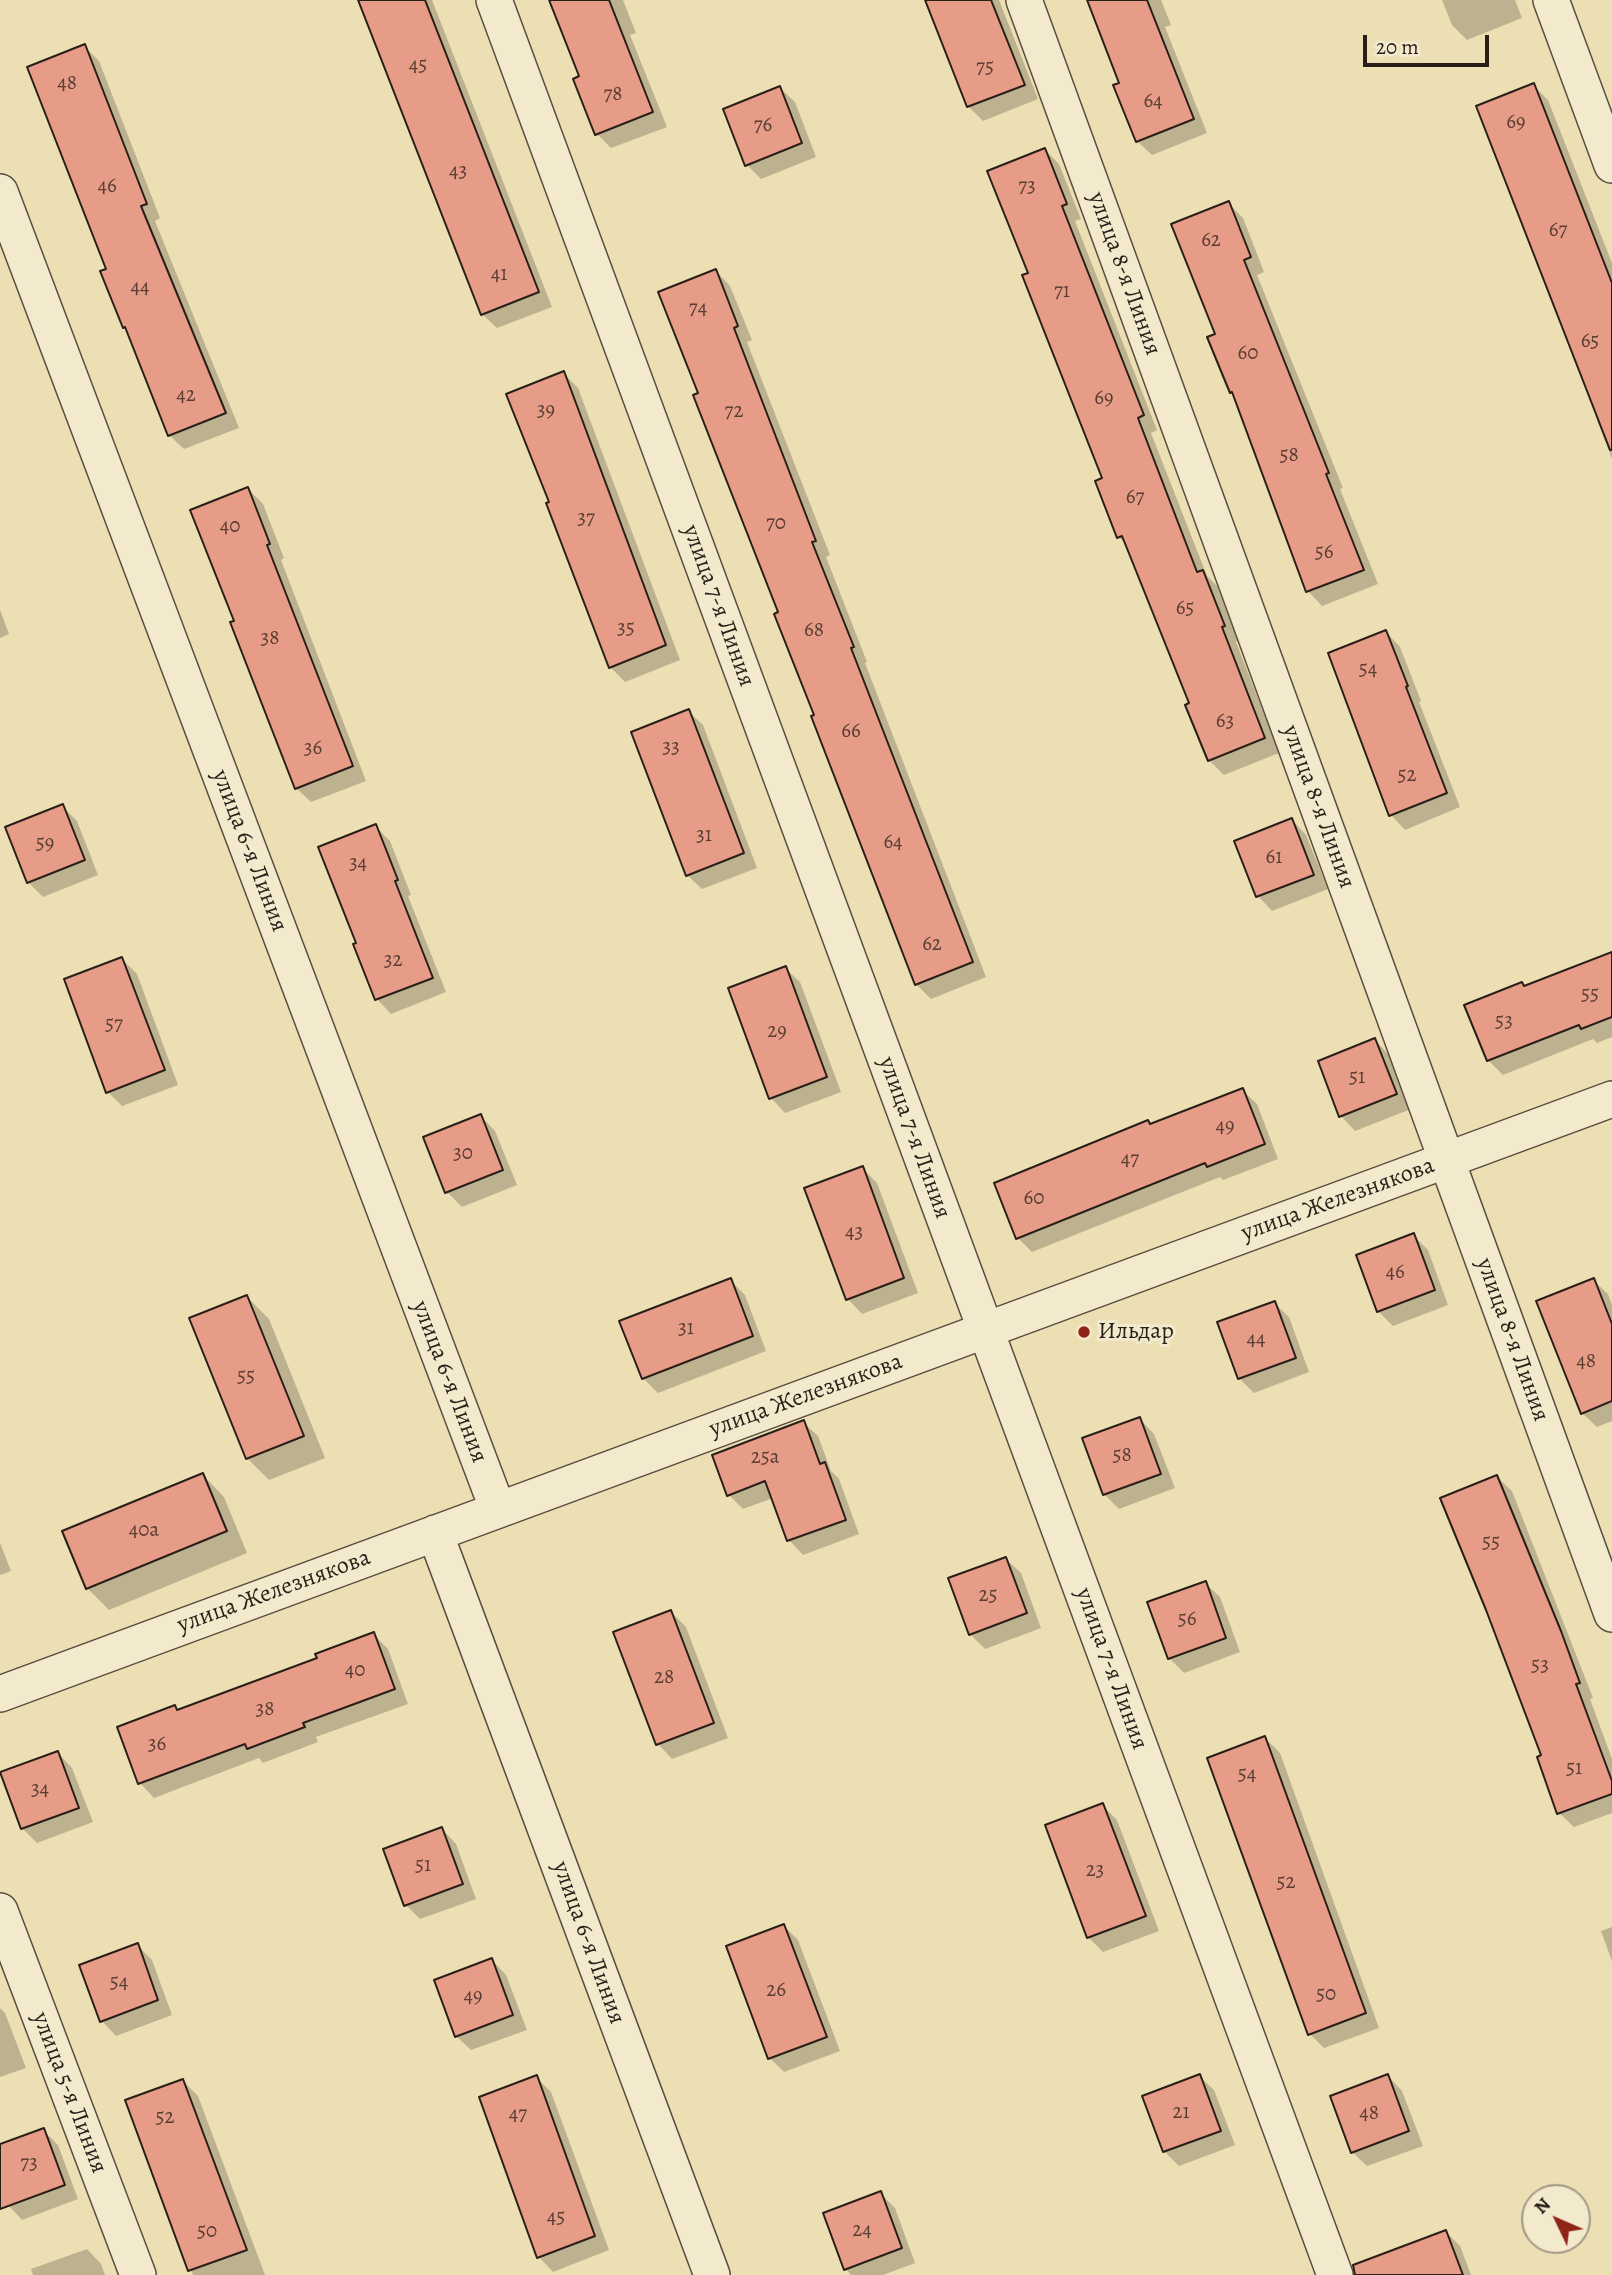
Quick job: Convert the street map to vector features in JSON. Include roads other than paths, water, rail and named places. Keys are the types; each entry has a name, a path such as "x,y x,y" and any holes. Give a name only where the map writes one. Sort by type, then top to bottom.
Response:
{"street":[{"name":"улица 7-я Линия","path":"494,0 1335,2275"},
{"name":"улица 8-я Линия","path":"1024,0 1612,1614"},
{"path":"1551,0 1612,164"},
{"name":"улица 6-я Линия","path":"0,192 498,1510"},
{"name":"улица Железнякова","path":"0,1694 1612,1099"},
{"name":"улица 6-я Линия","path":"435,1533 712,2275"},
{"name":"улица 5-я Линия","path":"0,1911 138,2275"}],"place":[{"name":"Ильдар","path":"1084,1332"}]}
